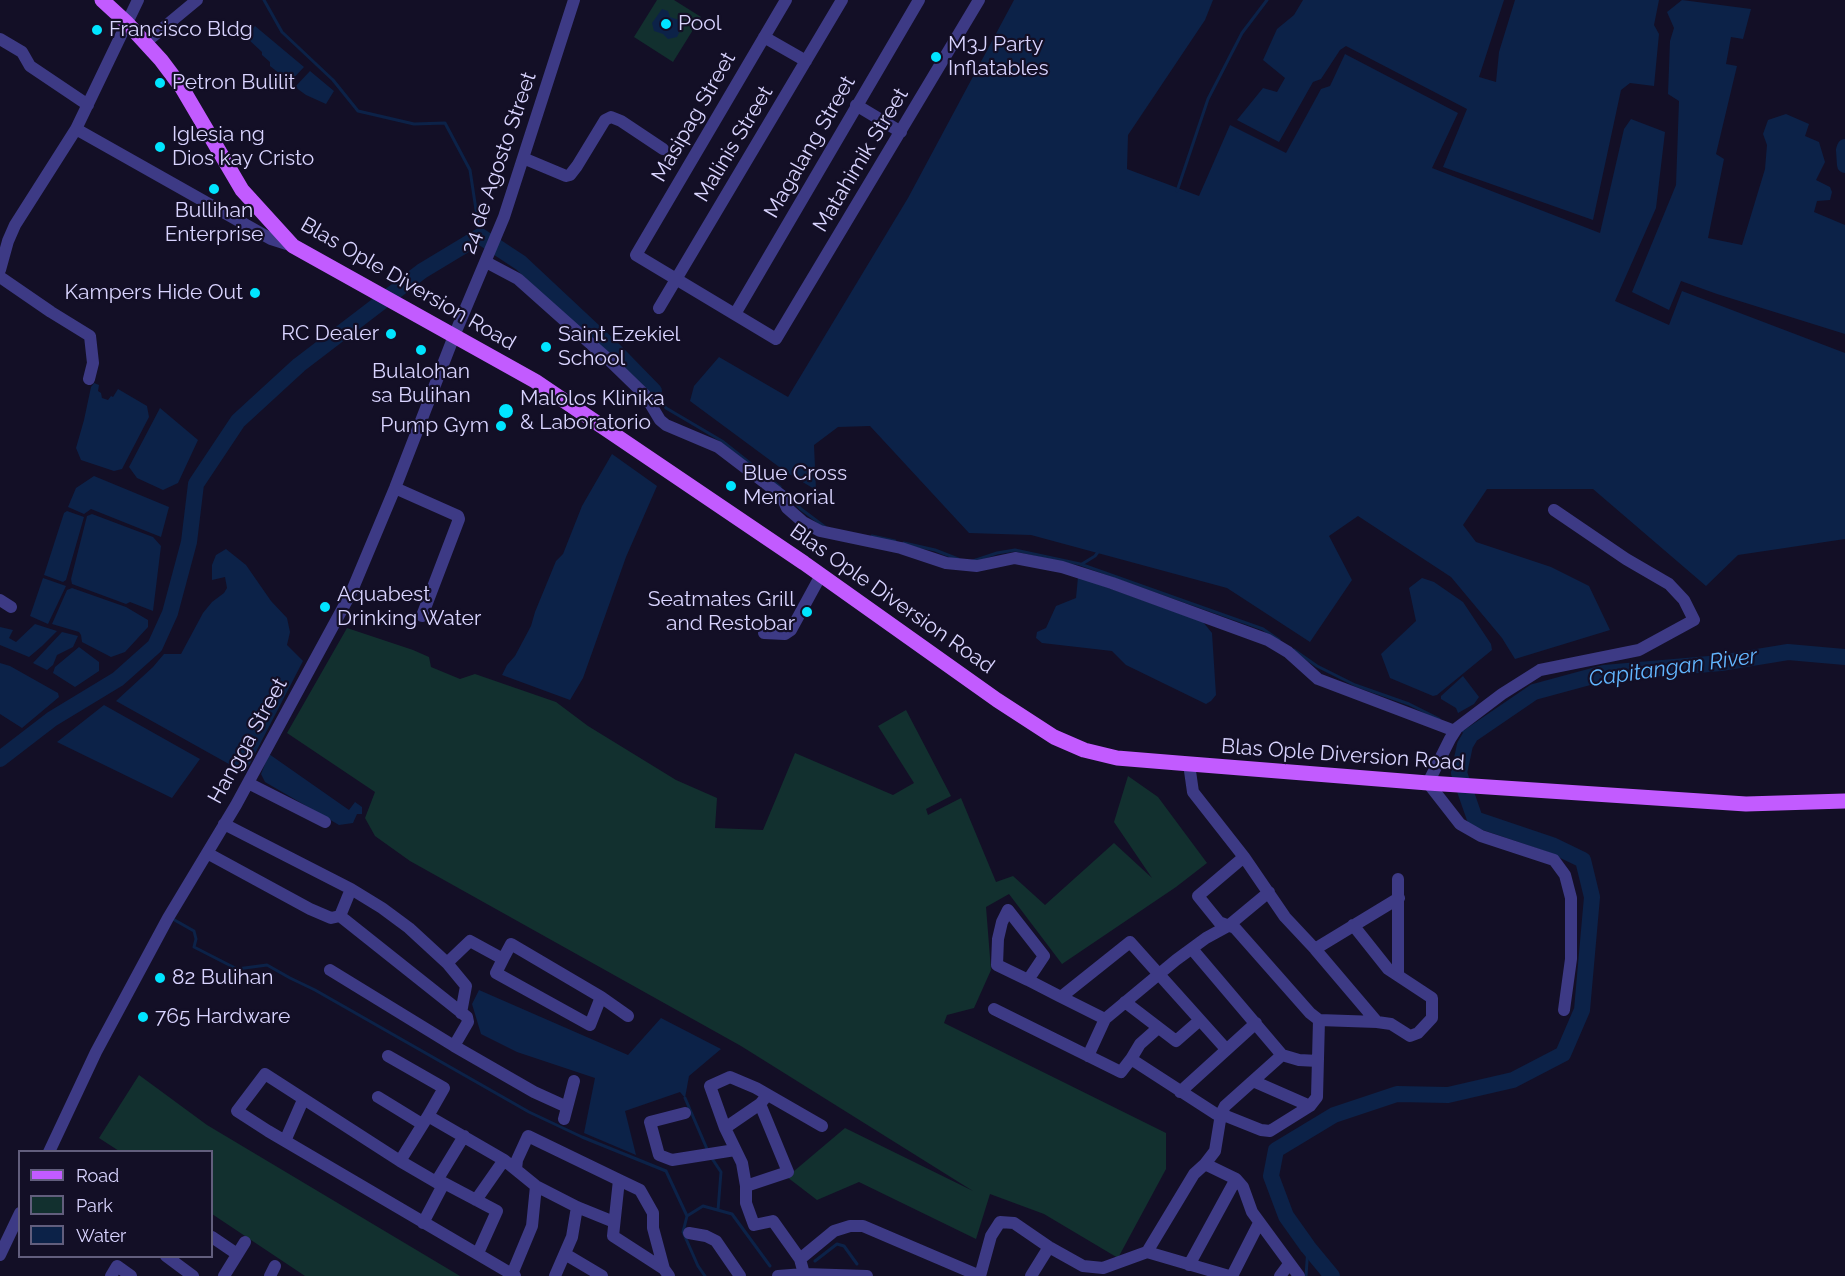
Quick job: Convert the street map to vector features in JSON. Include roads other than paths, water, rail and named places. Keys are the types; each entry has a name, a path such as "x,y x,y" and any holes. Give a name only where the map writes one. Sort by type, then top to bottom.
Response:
{"main road":[{"name":"Blas Ople Diversion Road","path":"102,0 145,42 182,88 242,190 293,246 535,381 1054,737 1084,750 1117,758 1189,764 1467,786 1746,804 1845,801"}],"street":[{"path":"0,270 15,225 76,129 138,0"},
{"path":"145,42 197,0"},
{"name":"24 de Agosto Street","path":"454,336 500,226 574,0"},
{"name":"Masipag Street","path":"676,279 636,255 786,0"},
{"name":"Malinis Street","path":"659,308 842,0"},
{"name":"Magalang Street","path":"735,314 919,0"},
{"name":"Matahimik Street","path":"735,314 776,339 979,0"},
{"path":"764,37 806,61"},
{"path":"0,39 22,52 30,66 88,105"},
{"path":"856,105 901,132"},
{"path":"523,158 566,176 570,175 605,120 611,117 663,148"},
{"path":"76,129 271,239 293,246"},
{"path":"487,258 518,279 593,345 645,395 660,420 666,425 718,447 781,495 787,508 803,522 820,531 901,548 946,563 976,566 1015,558 1062,567 1268,640 1288,652 1318,679 1460,726"},
{"path":"0,277 90,336 93,363 89,379"},
{"path":"676,279 735,314"},
{"name":"Hangga Street","path":"50,1150 96,1052 168,918 248,783 346,602 395,488 454,336"},
{"path":"395,488 458,516 459,519 422,616"},
{"path":"1554,510 1626,559 1669,584 1684,600 1694,620 1639,650 1540,670 1502,694 1460,726 1431,783 1460,824 1482,836 1554,860 1565,875 1571,898 1571,959 1564,1010"},
{"path":"764,633 784,634 791,630 821,575"},
{"path":"1189,764 1193,792 1244,857 1285,917 1377,1022"},
{"path":"248,783 325,822"},
{"path":"224,824 351,889 409,927 447,963 466,986 461,1013"},
{"path":"207,853 309,909 331,918 340,916"},
{"path":"1244,857 1198,896 1219,922 1235,928 1310,1013 1319,1020 1377,1022 1391,1024 1410,1036 1418,1033 1431,1018 1432,998 1388,969 1353,925"},
{"path":"1398,879 1398,975"},
{"path":"340,916 351,889"},
{"path":"1088,1056 1106,1019 1206,938 1228,926 1269,892"},
{"path":"1315,949 1399,898"},
{"path":"1028,980 1044,956 1008,910 998,939 997,965 1106,1019"},
{"path":"340,916 467,1017 468,1022 454,1046"},
{"path":"447,963 470,941 503,959"},
{"path":"1061,997 1130,942 1226,1049"},
{"path":"601,997 590,1024 496,973 511,944 601,997 628,1016"},
{"path":"1192,949 1282,1055 1299,1060 1318,1061"},
{"path":"330,970 566,1113 574,1081"},
{"path":"1125,1002 1176,1041 1200,1020"},
{"path":"994,1009 1121,1072 1140,1044 1158,1028"},
{"path":"1131,1059 1216,1114 1270,1131 1310,1107 1317,1097 1319,1020"},
{"path":"1180,1092 1256,1023"},
{"path":"1147,1252 1194,1174 1205,1164 1216,1146 1221,1114 1225,1106 1282,1055"},
{"path":"388,1056 444,1088 399,1161"},
{"path":"478,1253 497,1211 399,1161 265,1074 237,1111 514,1275 532,1227 536,1186"},
{"path":"804,1274 800,1260 773,1221 754,1225 746,1203 742,1163 725,1128 710,1086 730,1077 764,1100 822,1126"},
{"path":"1253,1081 1310,1107"},
{"path":"378,1097 464,1136 504,1160 536,1186 577,1207 614,1222"},
{"path":"285,1141 303,1100"},
{"path":"725,1128 764,1100"},
{"path":"746,1186 788,1172 764,1100"},
{"path":"685,1113 650,1122 659,1155 672,1160 735,1150"},
{"path":"423,1223 464,1136"},
{"path":"516,1169 517,1160 528,1137 640,1190 653,1213 653,1228 666,1272"},
{"path":"476,1200 504,1160"},
{"path":"1205,1164 1236,1179 1243,1187 1252,1212 1299,1276"},
{"path":"1189,1265 1236,1179"},
{"path":"619,1180 613,1236 666,1272"},
{"path":"555,1276 572,1237 577,1207"},
{"path":"0,1255 18,1217"},
{"path":"800,1260 834,1231 850,1226 863,1227 980,1276 991,1236 1000,1222 1014,1223 1080,1271 1103,1268 1147,1252 1231,1276 1260,1223"},
{"path":"689,1233 706,1236 716,1241 740,1276"},
{"path":"213,1238 237,1254"},
{"path":"224,1276 245,1242"},
{"path":"1031,1276 1049,1247"},
{"path":"565,1254 602,1276"},
{"path":"167,1258 193,1276"},
{"path":"1280,1276 1289,1264"},
{"path":"117,1266 131,1276"},
{"path":"778,1276 804,1274 867,1276"}],"water":[{"path":"1014,0 1213,0 1205,20 1128,135 1127,169 1199,196 1230,125 1286,153 1321,89 1330,86 1345,54 1458,113 1432,168 1600,233 1624,129 1631,119 1665,132 1656,208 1615,301 1669,325 1682,291 1845,353 1845,539 1738,555 1706,586 1593,489 1487,489 1463,525 1476,542 1551,567 1589,586 1610,630 1515,659 1502,638 1451,577 1358,516 1329,536 1352,580 1310,642 1227,588 1031,535 969,533 870,426 838,427 814,445 816,490 786,472 690,401 694,386 719,357 788,397 908,198"},
{"path":"1303,0 1504,0 1479,77 1496,82 1499,52 1515,0 1659,0 1654,25 1659,34 1654,86 1630,83 1621,90 1593,220 1443,167 1467,109 1346,46 1340,50 1321,79 1313,82 1279,142 1237,120 1263,88 1277,92 1285,78 1263,60 1277,29 1294,15"},
{"path":"1682,0 1751,9 1743,39 1731,37 1726,64 1737,66 1716,154 1724,159 1708,238 1742,245 1765,169 1767,145 1763,134 1768,120 1786,114 1809,124 1805,136 1819,142 1825,162 1816,180 1830,187 1832,192 1830,200 1817,201 1814,212 1845,225 1845,334 1681,281 1669,310 1632,292 1676,185 1679,101 1668,94 1670,41 1674,28 1667,12"},
{"name":"Pool","path":"662,9 668,11 670,17 679,20 680,31 677,37 668,39 663,34 654,31 652,23"},
{"path":"255,26 304,67 290,82 270,66 270,62 262,55 262,52 248,39 249,33"},
{"path":"310,71 334,91 326,104 295,87"},
{"path":"94,383 99,385 98,391 102,398 108,400 118,389 147,406 149,417 122,469 114,471 81,460 76,448 91,387"},
{"path":"160,408 198,440 178,483 163,490 137,478 129,467"},
{"path":"612,454 657,486 626,557 583,678 570,700 502,675 531,626 556,561 563,554 582,506"},
{"path":"94,476 169,507 161,537 91,509 84,514 68,507 76,488"},
{"path":"67,511 84,517 66,580 63,582 44,575 64,513"},
{"path":"92,514 153,537 161,546 153,611 130,602 126,604 72,584 71,579 87,516"},
{"path":"226,549 246,565 271,601 287,618 290,632 287,645 303,661 245,773 116,701 164,654 181,654 203,613 227,588 225,577 212,580 212,565 216,555"},
{"path":"1078,577 1203,622 1212,633 1216,695 1211,701 1206,704 1126,665 1112,651 1042,643 1036,638 1037,632 1046,628 1056,606 1076,598"},
{"path":"43,578 66,586 48,624 30,616"},
{"path":"1422,578 1434,582 1463,602 1491,644 1492,650 1433,696 1390,678 1381,654 1416,621 1409,588"},
{"path":"72,588 126,607 148,620 148,627 125,652 111,657 82,642 79,632 52,624 67,590"},
{"path":"35,624 57,631 29,657 0,645 0,627 13,630 9,638 16,642"},
{"path":"62,632 78,636 73,647 57,655 53,665 47,670 33,663"},
{"path":"79,647 99,662 99,671 75,687 53,673 55,667"},
{"path":"0,663 10,666 58,693 59,697 22,728 0,714"},
{"path":"1463,676 1479,697 1474,704 1458,713 1456,708 1441,699 1441,696"},
{"path":"104,705 200,759 172,798 57,742"},
{"path":"269,754 349,810 355,802 362,807 362,814 357,814 353,823 339,825 265,782 261,774"},
{"path":"479,990 628,1055 661,1018 721,1049 689,1076 685,1098 680,1092 625,1111 636,1155 584,1133 595,1078 517,1052 481,1034 472,1004"}],"waterway":[{"path":"264,0 282,32 333,80 358,111 414,124 445,123 470,170 478,223 485,239"},
{"path":"1177,191 1208,99 1242,33 1267,0"},
{"name":"Capitangan River","path":"1845,147 1845,165"},
{"path":"0,759 52,719 118,679 155,646 170,613 189,542 196,484 238,421 299,365 422,271 480,236 521,263 654,391"},
{"path":"654,391 666,408 722,441 780,487"},
{"path":"785,492 801,509 825,527"},
{"path":"872,536 895,541"},
{"path":"904,543 935,550 958,559"},
{"path":"973,561 1015,550 1080,564 1263,629 1279,640"},
{"path":"1082,564 1098,552"},
{"path":"1294,650 1317,666 1355,685 1409,704 1439,719"},
{"name":"Capitangan River","path":"1332,1276 1286,1216 1271,1176 1276,1150 1334,1115 1397,1094 1448,1095 1513,1080 1563,1054 1582,1010 1592,897 1583,860 1552,845 1475,819 1459,773 1465,745 1471,735 1534,692 1604,673 1721,663 1788,652 1845,657"},
{"path":"1461,730 1471,735"},
{"path":"171,918 194,931 196,939 194,947 237,969 267,965 529,1112 582,1137 666,1171 687,1216"},
{"path":"685,1098 707,1149"},
{"path":"711,1157 721,1172 718,1210"},
{"path":"705,1276 683,1232 687,1216 703,1206 732,1214 770,1266"},
{"path":"815,1261 837,1244 844,1246 857,1264"},
{"path":"1306,1276 1308,1247"}],"place":[{"name":"Pool","path":"666,24"},
{"name":"Francisco Bldg","path":"97,30"},
{"name":"M3J Party Inflatables","path":"936,57"},
{"name":"Petron Bulilit","path":"160,83"},
{"name":"Iglesia ng Dios kay Cristo","path":"160,147"},
{"name":"Bullihan Enterprise","path":"214,189"},
{"name":"Kampers Hide Out","path":"255,293"},
{"name":"RC Dealer","path":"391,334"},
{"name":"Saint Ezekiel School","path":"546,347"},
{"name":"Bulalohan sa Bulihan","path":"421,350"},
{"name":"Malolos Klinika & Laboratorio","path":"506,411"},
{"name":"Pump Gym","path":"501,426"},
{"name":"Blue Cross Memorial","path":"731,486"},
{"name":"Aquabest Drinking Water","path":"325,607"},
{"name":"Seatmates Grill and Restobar","path":"807,612"},
{"name":"82 Bulihan","path":"160,978"},
{"name":"765 Hardware","path":"143,1017"}]}
